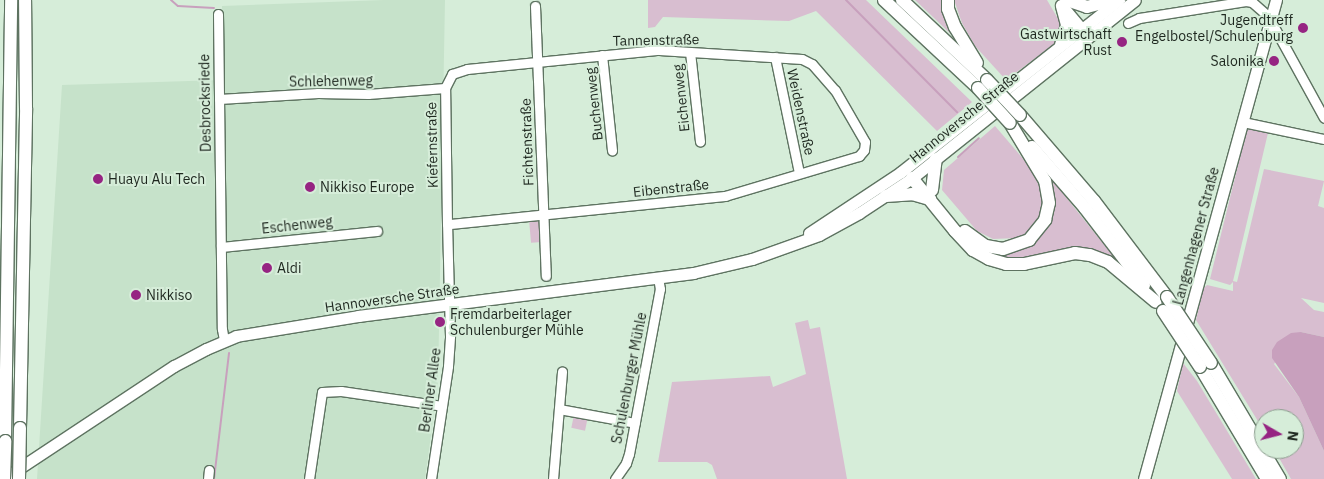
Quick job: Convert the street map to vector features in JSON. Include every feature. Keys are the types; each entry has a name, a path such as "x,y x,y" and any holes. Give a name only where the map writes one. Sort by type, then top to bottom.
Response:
{"highway":[{"path":"4,479 11,0"},
{"path":"18,474 26,108 25,0"},
{"path":"884,0 982,84"},
{"path":"902,0 1094,201 1206,365 1280,479"},
{"path":"948,0 948,9 955,27 982,84"},
{"path":"1063,1 1087,7 1113,0"},
{"path":"1063,1 1087,29"},
{"path":"1061,45 1067,25 1063,1"},
{"path":"912,171 960,227 977,242 986,246 1003,249 1029,240 1045,220 1049,203 1048,190 1015,119"},
{"path":"936,159 931,194 955,231 973,250 989,259 1006,264 1024,264 1075,253 1090,255 1108,262 1162,303"},
{"path":"886,196 931,194"},
{"path":"1206,365 1267,479"}],"main road":[{"name":"Hannoversche Straße","path":"802,240 912,171 936,159 1118,0"},
{"name":"Hannoversche Straße","path":"4,479 18,474 174,366 224,340 236,336 358,316 658,278 727,266 763,255 826,231 886,196 912,171 1061,45 1135,0"},
{"name":"Langenhagener Straße","path":"1144,479 1272,22 1276,0"}],"street":[{"path":"1128,23 1139,18 1246,1 1258,6 1272,22 1324,118"},
{"name":"Fichtenstraße","path":"535,6 546,276"},
{"name":"Desbrocksriede","path":"218,14 222,328 224,340"},
{"name":"Tannenstraße","path":"538,61 659,50 802,59 812,64 835,90 865,142 864,150 859,156 799,173"},
{"name":"Eichenweg","path":"690,52 700,142"},
{"name":"Buchenweg","path":"602,55 612,150"},
{"name":"Weidenstraße","path":"775,57 799,173"},
{"name":"Kiefernstraße","path":"449,305 445,88 449,78 460,70 538,61"},
{"name":"Schlehenweg","path":"219,99 318,94 368,94 445,88"},
{"path":"1243,122 1324,138"},
{"name":"Eibenstraße","path":"447,224 725,196 799,173"},
{"name":"Eschenweg","path":"221,247 377,231"},
{"name":"Schulenburger Mühle","path":"615,479 626,463 635,423 660,290 658,278"},
{"name":"Berliner Allee","path":"431,479 448,366 449,305"},
{"path":"553,479 562,370"},
{"path":"309,479 322,392 341,391 442,406"},
{"path":"559,409 635,423"}],"shaded area":[{"path":"384,0 445,0 438,384 425,479 37,479 62,85 221,80 222,6"},
{"path":"648,0 866,0 972,102 937,131 816,11 789,21 663,17 655,27 648,28"},
{"path":"915,0 943,0 956,39 933,17"},
{"path":"954,0 1047,0 1061,24 1057,42 1006,80 975,46 962,23"},
{"path":"995,126 1025,161 1042,192 1044,206 1040,218 1031,231 1020,238 993,239 977,231 942,190 944,170"},
{"path":"1247,129 1268,133 1233,281 1237,282 1264,169 1324,181 1318,206 1324,208 1324,303 1301,298 1314,310 1324,312 1324,337 1301,332 1274,364 1299,397 1324,451 1324,479 1291,479 1280,459 1304,459 1304,409 1254,409 1254,415 1196,320 1203,289 1207,285 1233,291 1233,282 1230,285 1210,279"},
{"path":"1045,171 1121,266 1098,255 1010,262 972,246 960,230 992,250 1041,234"},
{"path":"540,219 542,242 531,243 529,220"},
{"path":"808,320 810,329 820,327 847,479 717,479 712,465 707,462 658,462 672,382 770,376 773,387 806,374 795,323"},
{"path":"1301,332 1324,337 1324,451 1299,397 1272,358 1272,350 1277,342 1291,333"},
{"path":"1183,363 1197,381 1256,479 1232,479 1177,391"},
{"path":"574,415 588,418 585,431 571,428"}],"waterway":[{"path":"171,0 178,6 214,8"},
{"path":"846,0 957,112"},
{"path":"958,157 979,138"},
{"path":"214,479 229,353"}],"place":[{"name":"Jugendtreff Engelbostel/Schulenburg","path":"1303,28"},
{"name":"Gastwirtschaft Rust","path":"1122,42"},
{"name":"Salonika","path":"1274,61"},
{"name":"Huayu Alu Tech","path":"98,179"},
{"name":"Nikkiso Europe","path":"310,187"},
{"name":"Aldi","path":"267,268"},
{"name":"Nikkiso","path":"136,295"},
{"name":"Fremdarbeiterlager Schulenburger Mühle","path":"440,322"}]}
